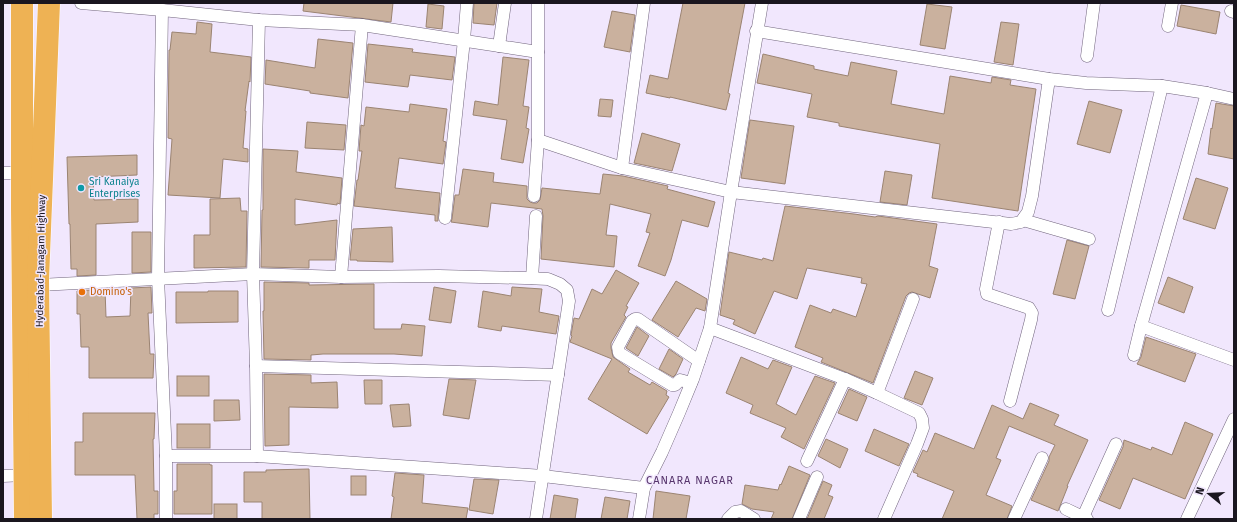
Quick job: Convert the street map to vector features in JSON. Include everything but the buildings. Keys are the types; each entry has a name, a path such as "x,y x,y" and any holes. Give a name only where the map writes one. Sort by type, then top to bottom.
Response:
{"highway":[{"name":"Hyderabad-Janagam Highway","path":"22,3 12,173 14,475 25,519"},
{"name":"Hyderabad-Janagam Highway","path":"41,519 38,280 49,3"}],"street":[{"path":"81,3 259,20 362,25 538,52"},
{"path":"445,218 467,3"},
{"path":"499,46 505,3"},
{"path":"534,196 538,140 538,3"},
{"path":"622,168 644,3"},
{"path":"639,519 644,488 665,445 692,382 710,328 756,32 762,3"},
{"path":"1087,56 1094,3"},
{"path":"1168,26 1172,3"},
{"path":"162,10 158,278 166,456 166,519"},
{"path":"257,456 253,274 259,20"},
{"path":"340,277 362,25"},
{"path":"756,32 1049,79 1086,83 1162,86 1234,99"},
{"path":"538,140 622,168 731,192 1011,224 1021,222 1028,212 1032,196 1049,79"},
{"path":"1108,310 1162,86"},
{"path":"1134,355 1207,93"},
{"path":"532,278 536,216"},
{"path":"1023,220 1090,239"},
{"path":"999,222 986,289 987,294 1029,308 1032,313 1010,401"},
{"path":"39,285 253,274 340,277 439,276 532,278 548,279 560,284 567,290 569,301 536,519"},
{"path":"877,393 913,299"},
{"path":"692,382 680,380 675,385 672,385 619,353 618,347 632,321 638,319 699,361"},
{"path":"1141,326 1234,360"},
{"path":"710,328 844,379 912,409 919,414 922,419 923,428 884,519"},
{"path":"256,366 558,375"},
{"path":"807,461 844,379"},
{"path":"1187,519 1234,420"},
{"path":"1066,509 1085,518 1116,444"},
{"path":"166,456 257,456 543,476 644,488"},
{"path":"1014,519 1042,458"},
{"path":"799,519 817,477"},
{"path":"728,519 735,512 741,511 754,519"}],"place":[{"name":"Sri Kanaiya Enterprises","path":"81,188"},
{"name":"Domino's","path":"82,292"}],"district":[{"name":"CANARA NAGAR","path":"690,480"}]}
